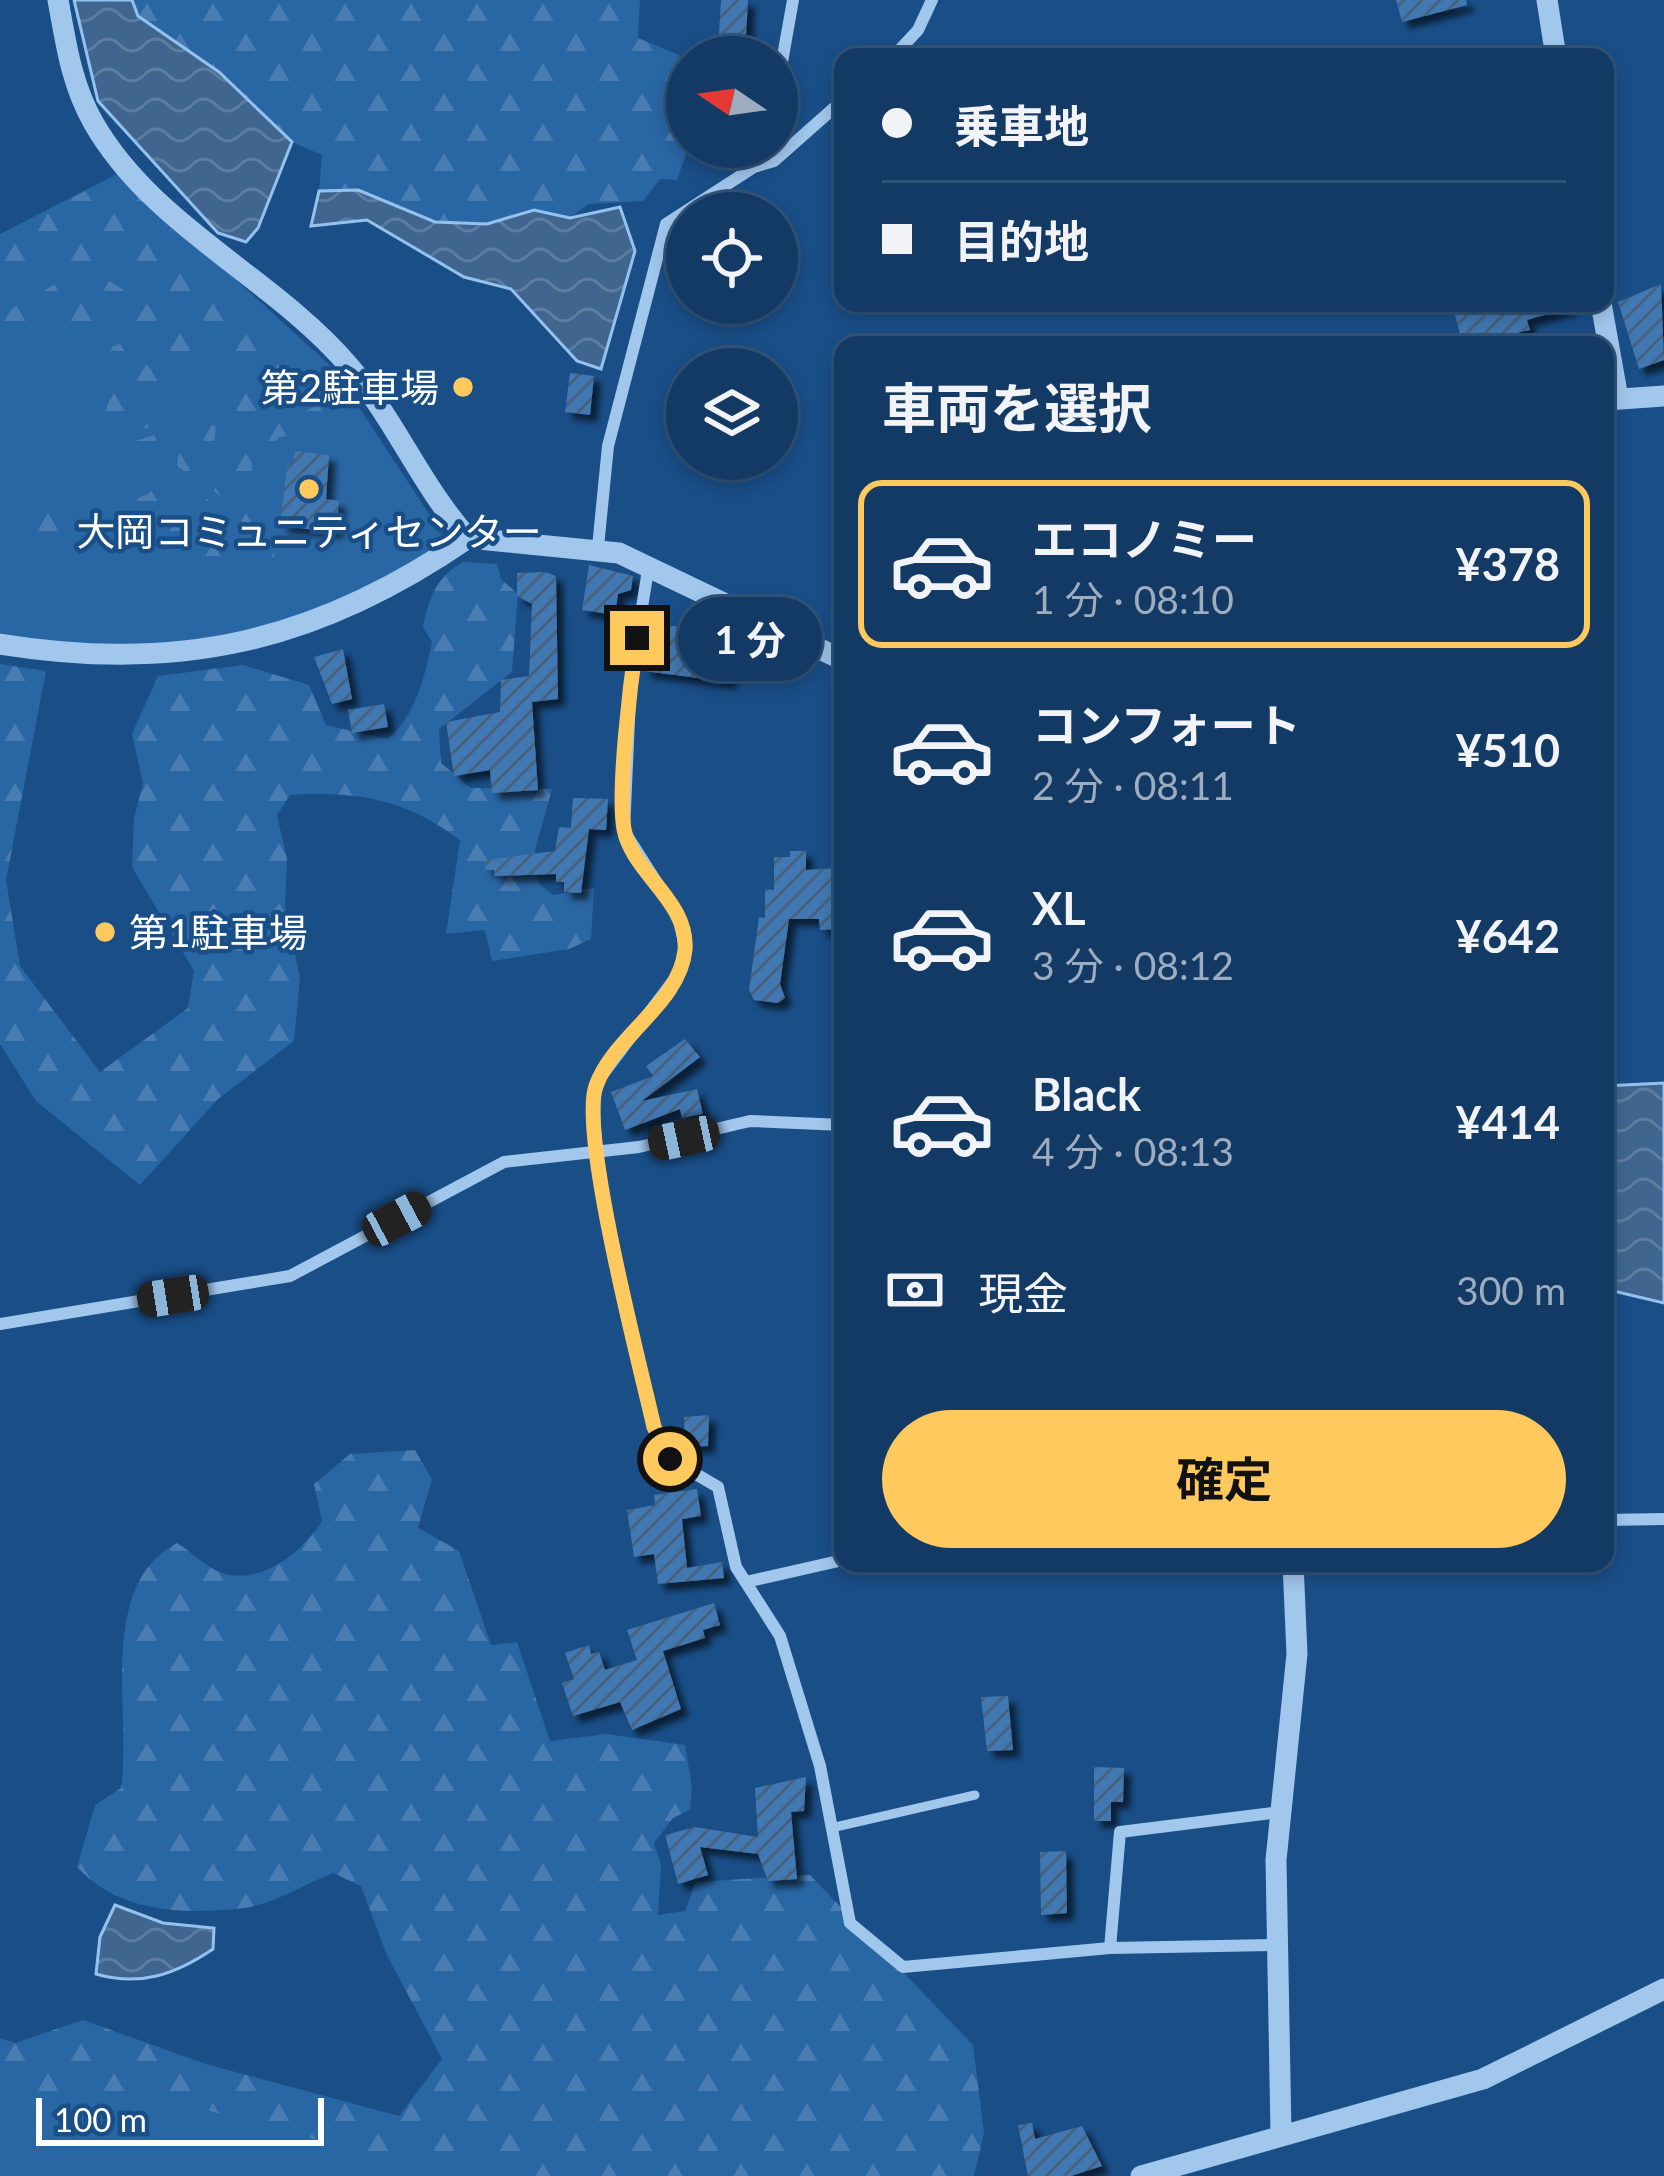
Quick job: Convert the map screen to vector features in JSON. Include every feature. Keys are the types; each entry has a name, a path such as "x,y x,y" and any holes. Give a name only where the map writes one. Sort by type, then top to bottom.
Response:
{"street":[{"path":"58,0 69,66 108,146 170,212 307,322 347,363 443,510 468,538"},
{"path":"787,36 793,0"},
{"path":"902,48 919,30 932,0"},
{"path":"1547,0 1555,48"},
{"path":"798,139 834,108"},
{"path":"598,548 608,446 659,236 675,214 751,168"},
{"path":"1614,399 1664,396"},
{"path":"0,644 112,658 203,652 368,597 468,538 598,548 649,563 834,656"},
{"path":"649,563 631,675 624,831 678,916 685,947 679,973 597,1082 592,1101 595,1151 660,1445 670,1459 718,1487 736,1567 780,1636 820,1766 850,1923 903,1967 1110,1948 1277,1945"},
{"path":"0,1324 290,1276 503,1162 639,1148 751,1121 834,1125"},
{"path":"1614,1520 1664,1519"},
{"path":"746,1582 834,1562"},
{"path":"1281,2134 1280,1812 1297,1654 1294,1572"},
{"path":"1110,1948 1120,1832 1280,1812"},
{"path":"1142,2176 1483,2079 1664,1989"}],"lane":[{"path":"831,1828 975,1795"}],"green space":[{"path":"132,0 640,0 638,38 666,50 666,168 681,168 677,180 660,179 643,201 588,204 570,218 534,210 487,224 434,222 365,193 319,191 322,155 292,142 219,72 138,16"},
{"path":"119,173 334,369 444,537 442,543 391,576 339,601 286,621 231,634 117,644 0,633 0,234"},
{"path":"117,175 197,256 194,259 255,304 216,344 102,262 50,268 0,285 0,234"},
{"path":"97,274 133,295 112,332 0,323 0,315 61,281"},
{"path":"142,301 191,333 209,354 173,374 122,335"},
{"path":"261,316 347,399 307,395"},
{"path":"254,327 301,400 252,423 229,416 236,411 246,372 234,348"},
{"path":"120,344 167,381 168,422 123,434 104,416 109,400 89,389 113,346"},
{"path":"318,405 337,410 341,429 279,437 266,466 263,511 275,557 200,556 240,524 257,481 264,430"},
{"path":"216,425 211,472 202,484 177,466 180,429"},
{"path":"170,430 170,452 161,471 123,493 129,443"},
{"path":"226,430 255,435 251,477 236,510 214,491 224,467"},
{"path":"170,474 198,495 169,517 125,538 119,535 120,505 148,494"},
{"path":"207,499 233,518 178,555 146,544 146,537 181,522"},
{"path":"0,503 101,503 107,541 44,548 0,518"},
{"path":"463,562 497,564 501,579 518,594 512,672 439,729 441,763 471,788 552,789 535,850 538,883 553,895 594,888 591,939 569,949 492,961 485,930 446,934 460,840 420,815 380,801 290,795 277,815 287,859 285,907 300,978 294,1041 218,1099 140,1185 36,1101 0,1044 0,664 46,671 6,880 20,966 100,1072 188,1008 194,971 132,867 134,818 143,783 132,734 158,676 243,665 309,685 326,725 387,739 405,720 422,682 432,642 423,627 431,598 446,574"},
{"path":"415,1450 432,1479 418,1528 459,1551 491,1645 517,1642 550,1741 606,1734 685,1745 692,1787 690,1810 673,1818 654,1843 661,1865 658,1915 685,1911 696,1882 810,1875 973,2045 984,2133 974,2176 509,2176 498,2164 355,2150 169,2100 81,2088 12,2097 0,2090 0,2038 15,2043 83,2020 206,2064 399,2116 442,2059 386,1953 361,1886 333,1873 255,1906 176,1910 113,1894 77,1867 95,1805 121,1788 127,1620 136,1589 152,1563 177,1543 217,1571 232,1575 263,1572 291,1556 322,1521 314,1484 350,1454"},
{"path":"0,2061 521,2147 529,2176 0,2176"}],"water":[{"path":"74,0 132,0 138,16 219,72 292,142 258,228 246,242 218,233 98,101"},
{"path":"358,190 435,222 487,224 534,210 570,218 620,207 635,251 601,369 577,361 511,289 464,277 367,220 311,226 319,191"},
{"path":"1664,1083 1664,1303 1614,1291 1614,1086"},
{"path":"115,1905 163,1923 214,1928 213,1949 158,1976 128,1979 96,1974 100,1937"}],"building":[{"path":"721,0 748,0 746,35 719,34"},
{"path":"1396,0 1466,0 1467,5 1402,22"},
{"path":"1661,284 1664,360 1639,369 1618,302"},
{"path":"1454,312 1556,312 1527,320 1530,330 1503,336 1461,336"},
{"path":"570,373 594,376 590,415 565,412"},
{"name":"大岡コミュニティセンター","path":"295,451 329,455 326,499 339,501 336,532 280,526 287,465 293,466"},
{"path":"589,565 633,576 631,590 618,594 615,615 582,610"},
{"path":"517,573 556,576 558,699 532,702 538,790 492,793 490,770 454,776 446,722 500,712 501,680 529,676 532,604 517,596"},
{"path":"650,623 735,634 729,682 644,671"},
{"path":"343,649 352,699 332,704 314,657"},
{"path":"384,704 388,727 352,733 348,710"},
{"path":"573,798 608,799 606,830 589,829 581,893 564,892 564,882 556,882 556,874 494,876 494,870 485,870 485,860 555,851 559,827 571,828"},
{"path":"790,851 806,851 806,870 834,868 834,929 820,930 819,919 789,919 780,984 785,998 778,1003 754,1000 749,990 759,917 765,918 765,889 774,890 774,857 790,857"},
{"path":"685,1039 700,1057 642,1101 697,1089 703,1114 682,1118 680,1109 625,1130 611,1092 653,1076 646,1066"},
{"path":"709,1415 708,1446 685,1447 684,1417"},
{"path":"697,1489 701,1516 682,1519 687,1568 722,1562 724,1578 658,1584 654,1554 634,1557 627,1510 655,1505 654,1495"},
{"path":"714,1603 720,1625 703,1630 705,1638 663,1651 681,1709 632,1730 620,1702 573,1716 562,1683 574,1679 565,1653 589,1645 591,1654 599,1652 605,1670 637,1660 627,1630"},
{"path":"1008,1696 1013,1750 987,1751 981,1697"},
{"path":"1094,1767 1124,1768 1123,1802 1111,1802 1111,1821 1094,1821"},
{"path":"806,1777 804,1811 791,1812 797,1879 768,1881 758,1854 700,1847 708,1875 678,1884 665,1835 695,1827 758,1837 755,1788"},
{"path":"1066,1851 1067,1913 1041,1915 1040,1852"},
{"path":"1032,2123 1035,2139 1082,2126 1102,2166 1071,2176 1028,2176 1018,2125"}],"place":[{"name":"第2駐車場","path":"463,387"},
{"name":"大岡コミュニティセンター","path":"309,489"},
{"name":"第1駐車場","path":"105,932"}],"route":[{"path":"637,638 624,831 678,916 685,947 679,973 606,1067 592,1101 595,1151 654,1427 670,1459"}]}
